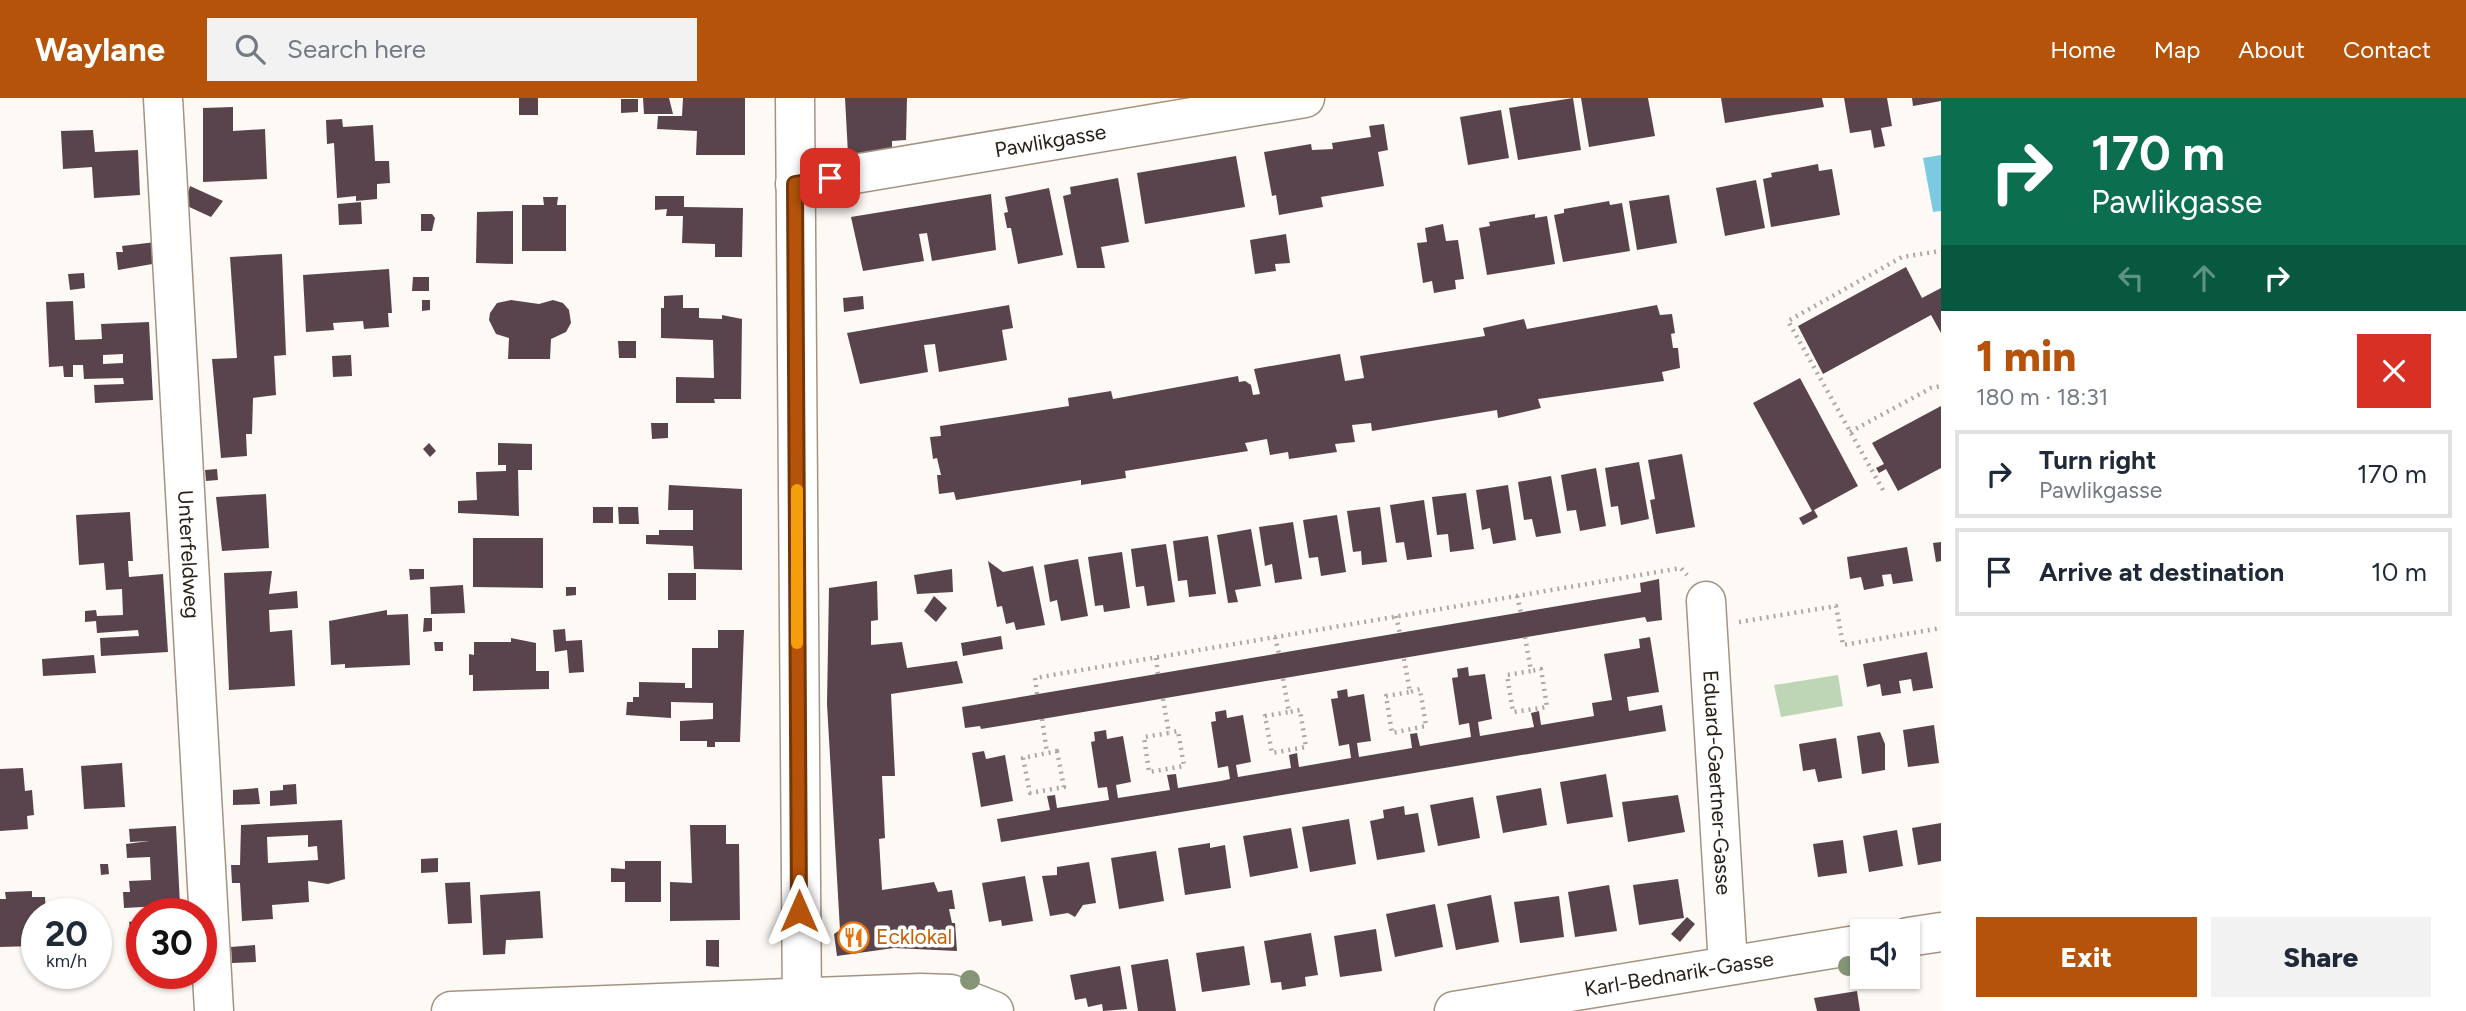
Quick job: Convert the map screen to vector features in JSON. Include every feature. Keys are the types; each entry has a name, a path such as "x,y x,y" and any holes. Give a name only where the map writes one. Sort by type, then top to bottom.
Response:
{"street":[{"name":"Unterfeldweg","path":"163,98 214,1011"},
{"path":"795,98 802,1003"},
{"name":"Pawlikgasse","path":"795,184 1305,98"},
{"name":"Eduard-Gaertner-Gasse","path":"1707,614 1727,965"},
{"path":"1920,935 1941,932"},
{"name":"Karl-Bednarik-Gasse","path":"1454,1011 1850,946"},
{"path":"451,1011 802,1003 951,994 994,1011"}],"path":[{"path":"1883,490 1788,321 1902,257 1941,251"},
{"path":"1850,432 1931,388 1941,386"},
{"path":"1037,694 1035,678 1681,568 1707,614 1836,606 1843,645 1941,628"},
{"path":"1517,596 1521,613"},
{"path":"1396,616 1399,634"},
{"path":"1275,637 1279,654"},
{"path":"1525,638 1531,671"},
{"path":"1156,657 1158,674"},
{"path":"1404,659 1410,692"},
{"path":"1541,669 1547,707 1513,712 1507,675 1531,671 1541,669"},
{"path":"1283,678 1289,712"},
{"path":"1420,690 1426,726 1392,733 1386,696 1410,692 1420,690"},
{"path":"1163,699 1169,733"},
{"path":"1300,710 1306,747 1272,753 1265,716 1289,712 1300,710"},
{"path":"1042,719 1047,753"},
{"path":"1178,731 1184,766 1149,772 1143,737 1169,733 1178,731"},
{"path":"1057,751 1064,787 1030,793 1023,758 1047,753 1057,751"}],"green space":[{"path":"1838,675 1843,706 1781,717 1774,685"}],"water":[{"path":"1941,155 1941,211 1933,212 1923,158"}],"building":[{"path":"519,98 538,98 538,115 519,115"},
{"path":"643,98 669,98 673,114 644,114"},
{"path":"683,98 745,98 745,155 696,155 697,131 657,129 658,116 682,116"},
{"path":"845,98 907,98 906,140 892,141 892,153 848,154"},
{"path":"1573,98 1581,150 1518,160 1509,108"},
{"path":"1581,98 1648,98 1655,136 1589,147"},
{"path":"1721,98 1822,98 1824,107 1725,123"},
{"path":"1844,98 1887,98 1892,126 1881,128 1885,146 1874,148 1871,130 1850,133"},
{"path":"1912,98 1941,98 1941,101 1913,106"},
{"path":"621,99 638,99 638,112 621,113"},
{"path":"233,107 233,131 265,129 267,179 203,182 203,108"},
{"path":"1501,110 1509,158 1468,165 1460,117"},
{"path":"342,119 343,127 373,125 375,161 389,161 390,183 377,184 377,199 356,201 356,196 337,198 334,143 327,144 326,120"},
{"path":"1384,124 1388,150 1378,152 1384,186 1321,197 1323,207 1279,215 1276,195 1272,196 1264,152 1311,144 1312,150 1333,149 1332,143 1371,137 1369,126"},
{"path":"93,130 95,152 138,150 140,195 94,198 92,167 63,169 61,131"},
{"path":"1236,156 1245,207 1145,224 1137,173"},
{"path":"1818,164 1819,171 1832,169 1840,215 1771,227 1763,179 1772,177 1771,173"},
{"path":"1118,178 1129,242 1101,247 1105,268 1077,268 1063,196 1071,194 1070,187"},
{"path":"1756,180 1765,228 1725,236 1716,188"},
{"path":"190,186 223,201 211,217 185,205"},
{"path":"1049,188 1063,255 1018,264 1011,228 1007,228 1004,213 1008,212 1005,197"},
{"path":"991,194 996,250 932,261 927,233 919,234 924,261 863,271 851,217"},
{"path":"1669,195 1677,243 1637,250 1629,201"},
{"path":"655,196 684,196 684,207 743,208 742,257 715,257 715,244 682,243 683,216 666,216 667,209 655,210"},
{"path":"543,197 558,197 557,205 566,205 566,251 522,251 522,205 544,205"},
{"path":"1609,201 1610,205 1622,203 1630,251 1563,262 1554,215 1564,213 1564,209"},
{"path":"361,202 362,224 339,225 338,204"},
{"path":"513,211 513,264 476,263 477,212"},
{"path":"421,214 432,214 435,218 432,231 421,231"},
{"path":"1535,214 1535,218 1547,216 1555,264 1487,275 1479,228 1490,226 1489,222"},
{"path":"1443,224 1446,241 1458,240 1464,279 1455,280 1456,289 1434,293 1432,281 1423,283 1417,243 1427,242 1425,228"},
{"path":"1286,234 1290,263 1275,264 1276,271 1255,274 1250,240"},
{"path":"156,242 158,263 118,270 116,252 123,252 122,246"},
{"path":"282,254 286,355 274,356 276,395 253,398 252,434 246,434 247,456 221,458 212,359 237,358 230,257"},
{"path":"1906,267 1922,298 1941,288 1941,333 1931,315 1823,374 1798,326"},
{"path":"389,269 392,313 388,313 389,327 364,329 363,321 333,323 334,330 306,332 303,275"},
{"path":"84,273 85,288 70,290 68,274"},
{"path":"413,277 429,277 429,291 412,291"},
{"path":"683,295 683,308 699,308 699,318 722,319 722,315 742,319 741,399 714,399 715,403 676,403 676,377 714,378 713,340 661,338 661,308 664,308 664,296"},
{"path":"863,296 864,309 844,312 843,298"},
{"path":"422,300 430,300 430,310 422,311"},
{"path":"511,300 539,304 553,300 563,303 569,310 571,323 566,332 551,339 550,359 508,359 509,338 496,334 489,320 497,303"},
{"path":"73,301 75,340 102,339 101,324 149,322 153,400 95,403 94,385 124,384 123,378 84,379 83,365 73,365 73,377 64,377 63,366 49,367 46,302","holes":["123,354 123,363 103,364 103,355"]},
{"path":"1009,305 1013,328 1002,330 1007,360 939,372 935,344 924,345 928,372 860,384 847,333"},
{"path":"1657,305 1660,315 1672,314 1675,333 1671,334 1673,348 1678,348 1680,368 1662,372 1664,381 1538,399 1541,408 1498,418 1497,410 1372,431 1371,423 1352,425 1355,442 1335,444 1337,452 1289,459 1288,452 1270,455 1267,439 1245,443 1248,451 1125,471 1126,478 1081,485 1081,480 956,500 954,492 939,494 937,475 941,475 937,458 933,459 930,437 941,436 940,426 1069,406 1068,398 1111,391 1113,399 1238,376 1239,382 1245,381 1251,385 1253,395 1260,394 1254,369 1340,354 1345,381 1364,378 1360,356 1485,336 1483,328 1524,319 1527,329"},
{"path":"618,341 636,341 636,358 619,358"},
{"path":"351,355 352,376 333,377 332,356"},
{"path":"1800,378 1858,486 1814,510 1818,517 1803,525 1799,518 1812,511 1753,403"},
{"path":"1941,406 1941,468 1898,491 1886,469 1879,473 1876,468 1884,464 1872,443"},
{"path":"651,423 668,423 668,438 652,439"},
{"path":"429,443 436,451 430,457 423,449"},
{"path":"498,443 532,444 532,470 518,470 519,516 458,513 458,501 477,500 476,472 506,471 506,465 498,465"},
{"path":"1682,454 1695,527 1656,534 1650,500 1655,499 1648,460"},
{"path":"1639,462 1649,519 1621,525 1618,506 1611,507 1605,468"},
{"path":"1596,468 1606,526 1580,531 1576,510 1567,511 1561,475"},
{"path":"217,469 218,480 206,481 205,470"},
{"path":"1551,476 1561,533 1536,537 1532,519 1524,520 1518,482"},
{"path":"669,485 742,489 742,570 694,569 693,546 646,544 646,535 659,535 659,530 693,530 693,510 668,510"},
{"path":"1508,485 1516,540 1493,544 1490,528 1482,530 1476,490"},
{"path":"1466,493 1474,549 1450,552 1448,534 1437,535 1432,497"},
{"path":"266,494 269,548 222,551 216,497"},
{"path":"1424,500 1432,557 1407,560 1404,542 1396,543 1390,505"},
{"path":"593,507 613,507 613,523 593,523"},
{"path":"618,507 638,507 639,524 619,524"},
{"path":"1380,507 1387,562 1362,565 1361,551 1353,552 1347,511"},
{"path":"130,512 133,561 128,561 129,577 163,574 168,652 101,656 100,638 139,636 138,630 97,633 96,621 85,622 85,611 96,610 97,616 123,615 122,589 106,590 104,563 79,565 76,515"},
{"path":"1337,515 1346,572 1321,576 1318,557 1309,558 1303,520"},
{"path":"1293,522 1302,579 1275,583 1272,564 1265,566 1259,527"},
{"path":"1251,529 1261,586 1235,590 1238,602 1228,603 1217,535"},
{"path":"1208,536 1216,594 1189,597 1187,580 1178,581 1173,541"},
{"path":"473,538 543,538 543,588 473,587"},
{"path":"1941,542 1941,561 1936,562 1933,543"},
{"path":"1166,544 1175,602 1147,606 1144,586 1136,587 1131,549"},
{"path":"1907,547 1913,581 1893,584 1891,574 1882,575 1884,586 1864,590 1861,577 1850,579 1847,557"},
{"path":"1122,552 1130,608 1104,612 1103,605 1095,606 1088,557"},
{"path":"1078,559 1088,616 1061,621 1057,600 1050,602 1044,565"},
{"path":"988,561 1003,572 1033,566 1045,625 1016,630 1014,622 1006,624 1002,606 997,607"},
{"path":"409,569 424,569 424,579 410,580"},
{"path":"952,569 953,592 917,594 914,575"},
{"path":"272,571 269,594 297,591 298,608 269,610 270,632 292,630 295,686 229,690 224,573"},
{"path":"668,573 696,573 696,600 668,600"},
{"path":"1659,579 1662,620 1647,622 1645,617 981,729 980,726 965,728 962,707 1641,592 1640,583"},
{"path":"877,581 878,620 871,621 871,645 902,642 907,668 957,661 963,683 891,694 895,776 882,776 885,838 879,839 882,890 934,882 938,892 952,890 955,909 949,909 952,923 955,923 957,951 894,948 837,956 834,934 840,930 827,704 829,588"},
{"path":"463,585 465,613 431,614 430,587"},
{"path":"566,587 576,587 576,595 566,596"},
{"path":"934,596 947,608 936,622 924,611"},
{"path":"387,610 387,615 408,614 410,665 345,668 345,664 331,665 329,621"},
{"path":"424,618 432,618 432,631 423,632"},
{"path":"565,629 566,641 582,640 584,672 569,673 567,650 555,652 553,630"},
{"path":"718,630 744,630 740,742 715,742 715,747 707,747 707,741 680,741 680,721 713,719 713,703 671,702 671,718 626,715 627,702 633,702 633,697 639,697 639,682 685,683 685,688 692,688 692,648 718,648"},
{"path":"1001,636 1003,649 963,656 961,643"},
{"path":"1650,637 1659,692 1627,697 1629,711 1662,705 1666,731 1001,842 997,819 1050,810 1047,796 1055,795 1057,808 1109,800 1107,787 1098,788 1091,742 1095,741 1094,732 1106,730 1107,739 1123,736 1131,782 1116,785 1118,798 1170,790 1167,775 1176,774 1178,788 1230,779 1228,766 1218,768 1211,722 1216,721 1215,712 1226,710 1227,718 1243,715 1251,762 1236,765 1238,777 1291,768 1289,755 1297,753 1299,767 1351,758 1349,744 1339,746 1331,699 1338,698 1337,691 1347,689 1348,697 1364,694 1371,741 1357,743 1359,757 1412,748 1410,734 1417,733 1420,746 1471,737 1469,723 1459,725 1452,678 1458,677 1457,669 1468,667 1469,676 1485,674 1492,719 1478,722 1480,736 1534,727 1531,713 1539,711 1541,725 1594,716 1592,703 1612,700 1604,654 1640,648 1639,639"},
{"path":"511,638 536,643 536,671 549,671 549,689 473,691 473,675 469,675 469,654 474,655 474,642 511,642"},
{"path":"434,642 443,642 443,651 435,651"},
{"path":"1927,652 1933,688 1913,691 1911,679 1899,681 1901,693 1882,696 1880,684 1867,687 1863,664"},
{"path":"94,655 96,673 43,676 42,659"},
{"path":"1934,725 1939,763 1908,767 1903,730"},
{"path":"1880,732 1885,744 1885,770 1862,774 1857,736"},
{"path":"1836,738 1842,778 1818,782 1815,769 1803,771 1799,744"},
{"path":"984,751 986,759 1005,755 1013,801 981,807 972,753"},
{"path":"122,763 125,807 84,809 81,766"},
{"path":"23,768 25,791 32,790 34,815 27,816 28,829 0,831 0,769"},
{"path":"1606,774 1613,817 1567,824 1560,782"},
{"path":"296,784 297,804 270,806 270,791 283,790 283,785"},
{"path":"258,788 260,804 233,805 233,790"},
{"path":"1541,788 1547,825 1503,833 1496,796"},
{"path":"1678,795 1685,832 1628,842 1622,802"},
{"path":"1473,797 1480,838 1438,846 1430,805"},
{"path":"1404,806 1405,815 1418,813 1425,852 1377,860 1370,821 1384,818 1383,810"},
{"path":"1349,819 1356,864 1310,872 1302,827"},
{"path":"342,820 345,879 328,884 308,881 309,902 272,905 273,919 242,921 240,883 232,883 231,865 240,865 241,825","holes":["308,835 308,847 317,846 318,860 268,863 267,837"]},
{"path":"1941,823 1941,861 1918,865 1912,828"},
{"path":"690,825 726,825 726,844 739,844 740,920 670,921 670,882 692,883"},
{"path":"176,826 180,898 126,898 124,908 123,892 130,892 129,881 151,880 150,857 127,858 126,844 149,841 130,842 129,829"},
{"path":"1291,828 1298,868 1250,877 1243,836"},
{"path":"1897,830 1903,866 1869,872 1863,836"},
{"path":"1843,840 1847,873 1818,877 1813,844"},
{"path":"1210,843 1210,848 1225,845 1231,888 1185,895 1178,848"},
{"path":"1156,851 1164,901 1119,909 1111,858"},
{"path":"438,858 438,872 421,873 421,859"},
{"path":"625,861 661,861 661,902 625,902 625,882 611,882 611,868 625,869"},
{"path":"1089,862 1096,903 1083,905 1075,917 1068,913 1050,916 1042,876 1057,875 1057,867"},
{"path":"100,864 108,864 109,874 101,875"},
{"path":"1025,876 1033,921 1002,926 1001,920 989,922 982,883"},
{"path":"1678,879 1684,918 1639,925 1633,885"},
{"path":"470,882 472,923 448,924 445,883"},
{"path":"1609,885 1617,931 1575,937 1568,892"},
{"path":"32,891 32,897 45,897 21,898 21,946 0,947 0,899 6,899 5,892"},
{"path":"540,891 543,938 506,940 505,954 483,955 480,895"},
{"path":"1491,895 1499,942 1456,950 1447,904"},
{"path":"1559,896 1564,937 1520,943 1514,902"},
{"path":"1435,904 1443,947 1395,957 1386,914"},
{"path":"1687,917 1695,924 1680,942 1671,934"},
{"path":"1376,929 1382,971 1340,977 1334,936"},
{"path":"1311,933 1318,975 1305,977 1306,986 1282,990 1281,982 1271,983 1264,941"},
{"path":"706,940 719,940 719,967 706,966"},
{"path":"255,945 256,962 232,963 231,947"},
{"path":"1244,946 1250,985 1202,992 1196,953"},
{"path":"1168,959 1176,1011 1138,1011 1131,965"},
{"path":"1120,966 1127,1009 1103,1011 1102,1004 1088,1007 1086,998 1075,1000 1070,975"},
{"path":"1857,991 1860,1011 1817,1011 1814,998"}],"slow traffic":[{"path":"797,490 797,643"}],"place":[{"name":"Ecklokal","path":"853,937"}],"route":[{"path":"799,911 795,184 830,178"}]}
